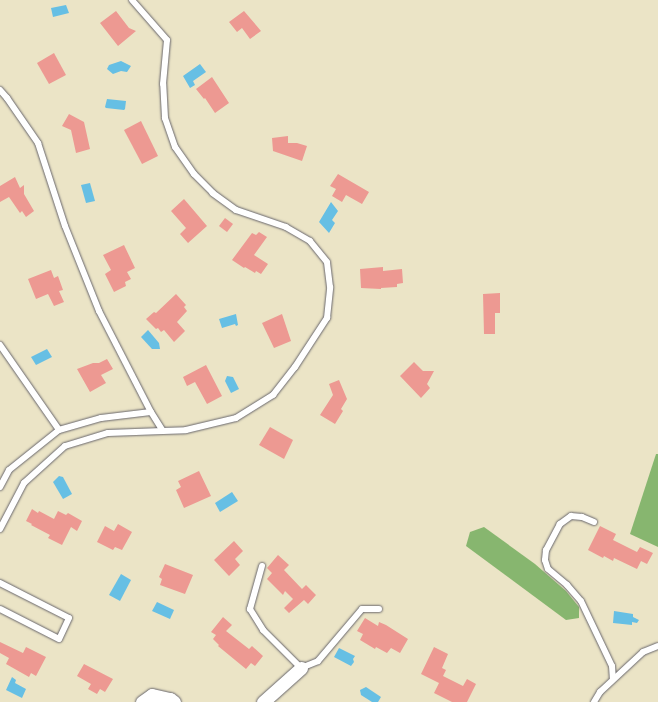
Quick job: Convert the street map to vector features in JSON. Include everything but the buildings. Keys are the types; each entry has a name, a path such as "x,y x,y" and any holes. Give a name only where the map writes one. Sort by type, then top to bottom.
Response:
{"street":[{"path":"263,702 301,668"},
{"path":"142,702 152,695 170,699 174,702"}],"lane":[{"path":"0,529 24,483 65,446 108,432 186,430 236,418 273,395 295,367 327,318 330,287 327,262 310,241 286,227 236,210 213,193 194,174 175,147 165,118 163,84 167,40 132,0"},
{"path":"0,90 38,143 65,226 99,310 151,412 163,431"},
{"path":"0,345 59,430"},
{"path":"0,487 9,470 59,430 101,418 151,412"},
{"path":"594,522 582,517 571,516 560,524 546,550 545,560 548,569 568,586 580,601 612,666 613,679"},
{"path":"262,566 250,610 263,630 301,668 318,661 362,609 379,609"},
{"path":"0,583 70,618 59,639 0,609"},
{"path":"594,702 600,692 643,652 658,646"}],"green space":[{"path":"656,454 658,454 658,547 630,534"},
{"path":"484,527 535,564 566,591 579,607 579,618 566,620 466,546 470,532"}],"water":[{"path":"66,5 69,13 53,17 51,8"},
{"path":"121,61 131,66 127,72 121,71 113,74 107,69 109,65"},
{"path":"200,64 206,72 193,81 195,85 190,88 183,76"},
{"path":"107,99 126,101 125,109 106,108"},
{"path":"90,183 95,201 86,203 81,185"},
{"path":"331,202 338,211 332,220 335,223 329,233 319,222"},
{"path":"236,314 238,325 236,326 235,324 222,328 219,319"},
{"path":"148,330 159,343 160,349 152,349 141,337"},
{"path":"47,349 52,357 36,365 31,357"},
{"path":"227,376 233,377 239,389 231,393 225,381"},
{"path":"59,476 63,477 72,494 63,499 53,482"},
{"path":"232,492 238,501 220,512 215,503"},
{"path":"121,574 131,580 120,601 109,595"},
{"path":"157,602 174,610 170,619 152,611"},
{"path":"614,611 633,614 633,617 639,620 637,623 632,622 632,625 613,623"},
{"path":"339,648 355,656 353,659 354,662 351,666 334,657"},
{"path":"12,677 16,680 15,683 26,689 22,698 6,690"},
{"path":"366,687 381,697 378,702 372,702 361,695 360,690"}]}
